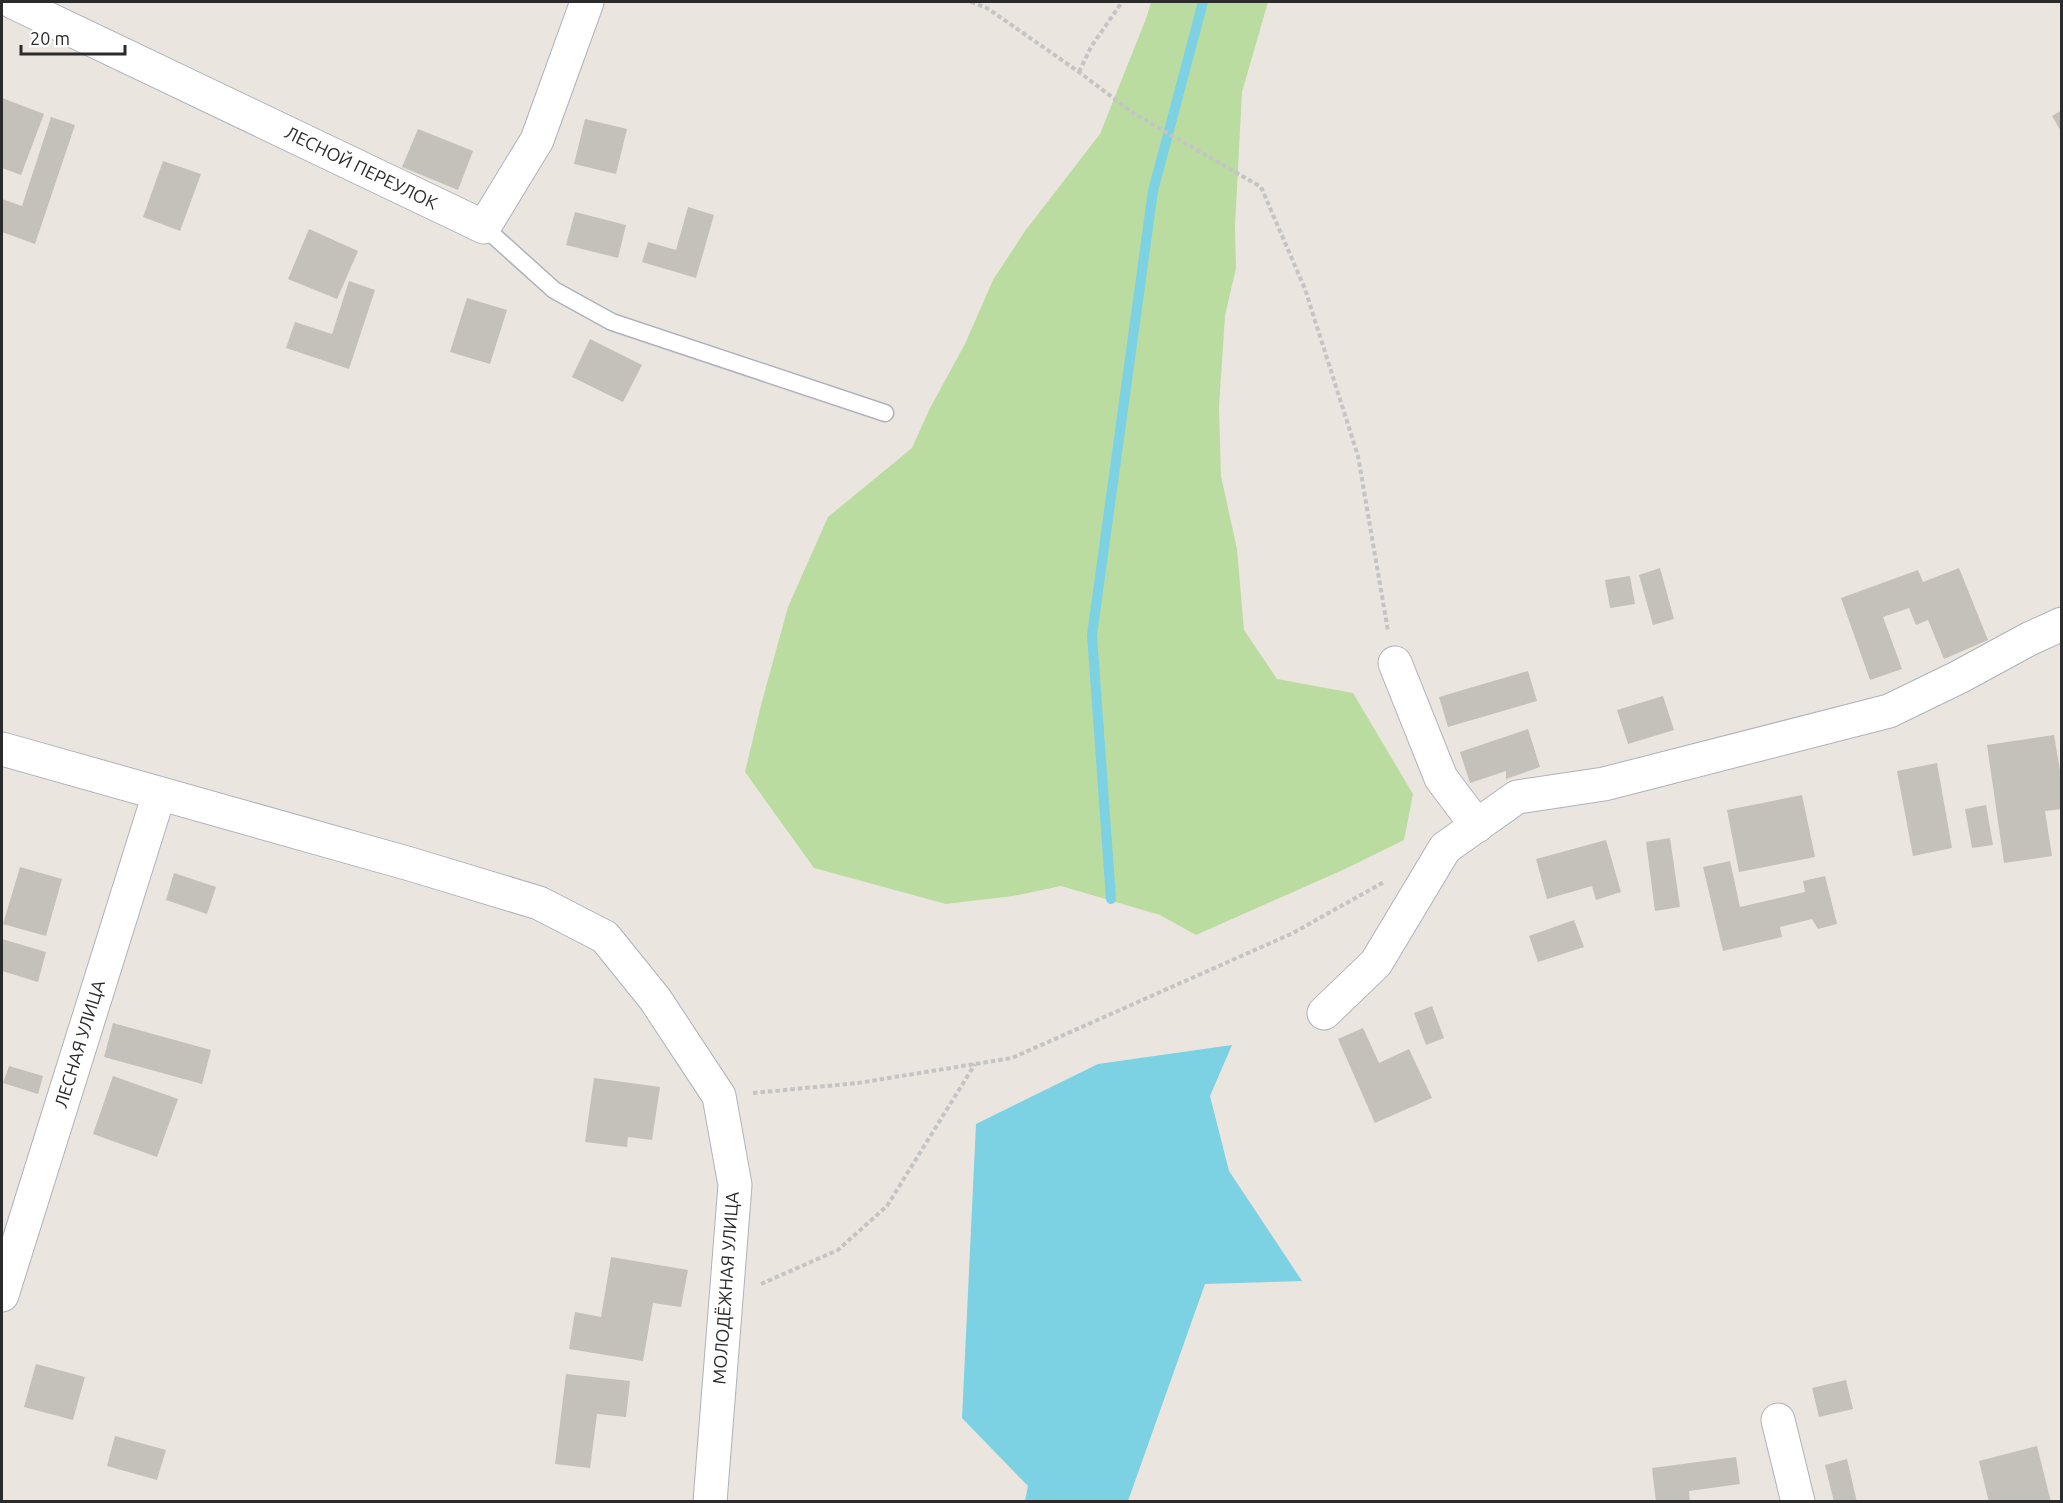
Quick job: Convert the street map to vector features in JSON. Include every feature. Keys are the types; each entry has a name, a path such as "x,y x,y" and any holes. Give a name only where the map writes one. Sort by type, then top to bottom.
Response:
{"street":[{"name":"ЛЕСНОЙ ПЕРЕУЛОК","path":"13,2 484,227"},
{"path":"484,227 537,140 587,2"},
{"path":"1324,1013 1376,963 1445,848 1518,797 1604,784 1889,711 2061,624"},
{"path":"1395,663 1441,778 1477,826"},
{"name":"МОЛОДЁЖНАЯ УЛИЦА","path":"2,749 539,903 606,937 655,999 719,1096 735,1185 710,1502"},
{"name":"ЛЕСНАЯ УЛИЦА","path":"2,1295 159,794"},
{"path":"1778,1420 1798,1502"}],"lane":[{"path":"484,227 554,290 612,322 885,413"}],"path":[{"path":"971,2 987,8 1133,113 1261,187 1305,289 1358,456 1395,663"},
{"path":"1079,72 1091,47 1122,2"},
{"path":"719,1096 858,1083 1012,1058 1293,933 1384,882"},
{"path":"726,1297 838,1250 887,1206 975,1064"}],"green space":[{"path":"1151,2 1268,2 1242,92 1235,226 1236,268 1225,316 1219,407 1221,476 1237,549 1244,630 1277,679 1353,693 1413,794 1404,840 1345,869 1196,935 1160,915 1061,886 1013,896 946,904 814,868 745,772 788,607 828,517 912,448 930,408 965,344 993,280 1025,231 1100,134"}],"water":[{"path":"1232,1045 1210,1096 1229,1171 1302,1281 1205,1284 1128,1501 1025,1501 1028,1486 962,1418 976,1124 1098,1064"}],"building":[{"path":"2,98 44,114 21,175 2,168"},
{"path":"2062,110 2062,133 2052,116"},
{"path":"51,117 75,125 35,244 2,232 2,199 22,206"},
{"path":"585,119 627,129 616,174 574,164"},
{"path":"418,129 473,151 458,190 402,167"},
{"path":"163,161 201,174 180,231 143,217"},
{"path":"688,207 714,215 696,278 642,262 648,242 676,250"},
{"path":"575,212 626,225 618,258 566,245"},
{"path":"309,229 358,251 337,299 288,279"},
{"path":"349,281 375,290 349,369 286,348 295,322 332,334"},
{"path":"467,298 507,310 490,364 450,352"},
{"path":"590,339 642,365 623,402 572,377"},
{"path":"1660,568 1674,619 1653,625 1639,575"},
{"path":"1959,568 1988,640 1944,659 1928,620 1916,625 1909,608 1883,617 1902,669 1870,680 1841,598 1918,570 1923,582"},
{"path":"1630,576 1635,604 1610,608 1605,580"},
{"path":"1528,671 1537,701 1448,727 1439,697"},
{"path":"1663,696 1674,730 1628,744 1617,710"},
{"path":"1528,729 1540,767 1506,779 1506,771 1470,783 1460,752"},
{"path":"2054,735 2062,782 2062,809 2045,811 2052,856 2004,863 1987,745"},
{"path":"1937,763 1952,848 1913,856 1897,771"},
{"path":"1802,795 1815,857 1739,872 1727,810"},
{"path":"1986,805 1993,845 1972,848 1965,809"},
{"path":"1670,838 1680,907 1655,911 1646,842"},
{"path":"1606,840 1621,892 1596,900 1592,886 1547,899 1536,859"},
{"path":"1730,861 1740,907 1805,892 1803,881 1825,876 1837,924 1818,929 1812,919 1780,927 1782,937 1723,951 1703,867"},
{"path":"20,867 62,879 46,936 3,924"},
{"path":"174,873 216,887 207,914 166,900"},
{"path":"1574,920 1584,947 1538,962 1529,936"},
{"path":"2,939 46,952 38,982 2,971"},
{"path":"1432,1006 1444,1038 1426,1045 1414,1013"},
{"path":"113,1023 211,1050 202,1084 104,1057"},
{"path":"1363,1028 1379,1063 1409,1049 1432,1098 1375,1123 1338,1039"},
{"path":"9,1066 43,1076 38,1094 3,1083"},
{"path":"113,1076 178,1099 157,1157 93,1134"},
{"path":"594,1078 660,1087 652,1140 628,1137 627,1147 585,1142"},
{"path":"611,1257 688,1270 681,1307 653,1303 643,1361 569,1349 575,1312 601,1317"},
{"path":"36,1364 85,1377 73,1420 24,1407"},
{"path":"566,1374 630,1381 626,1417 597,1414 590,1468 555,1464"},
{"path":"1846,1380 1853,1409 1819,1417 1812,1388"},
{"path":"115,1436 166,1450 157,1480 107,1466"},
{"path":"2037,1446 2051,1502 1989,1502 1979,1461"},
{"path":"1736,1457 1740,1484 1689,1491 1690,1502 1656,1502 1652,1468"},
{"path":"1847,1459 1857,1502 1834,1502 1825,1465"}],"waterway":[{"path":"1111,899 1092,635 1153,191 1203,2"}]}
